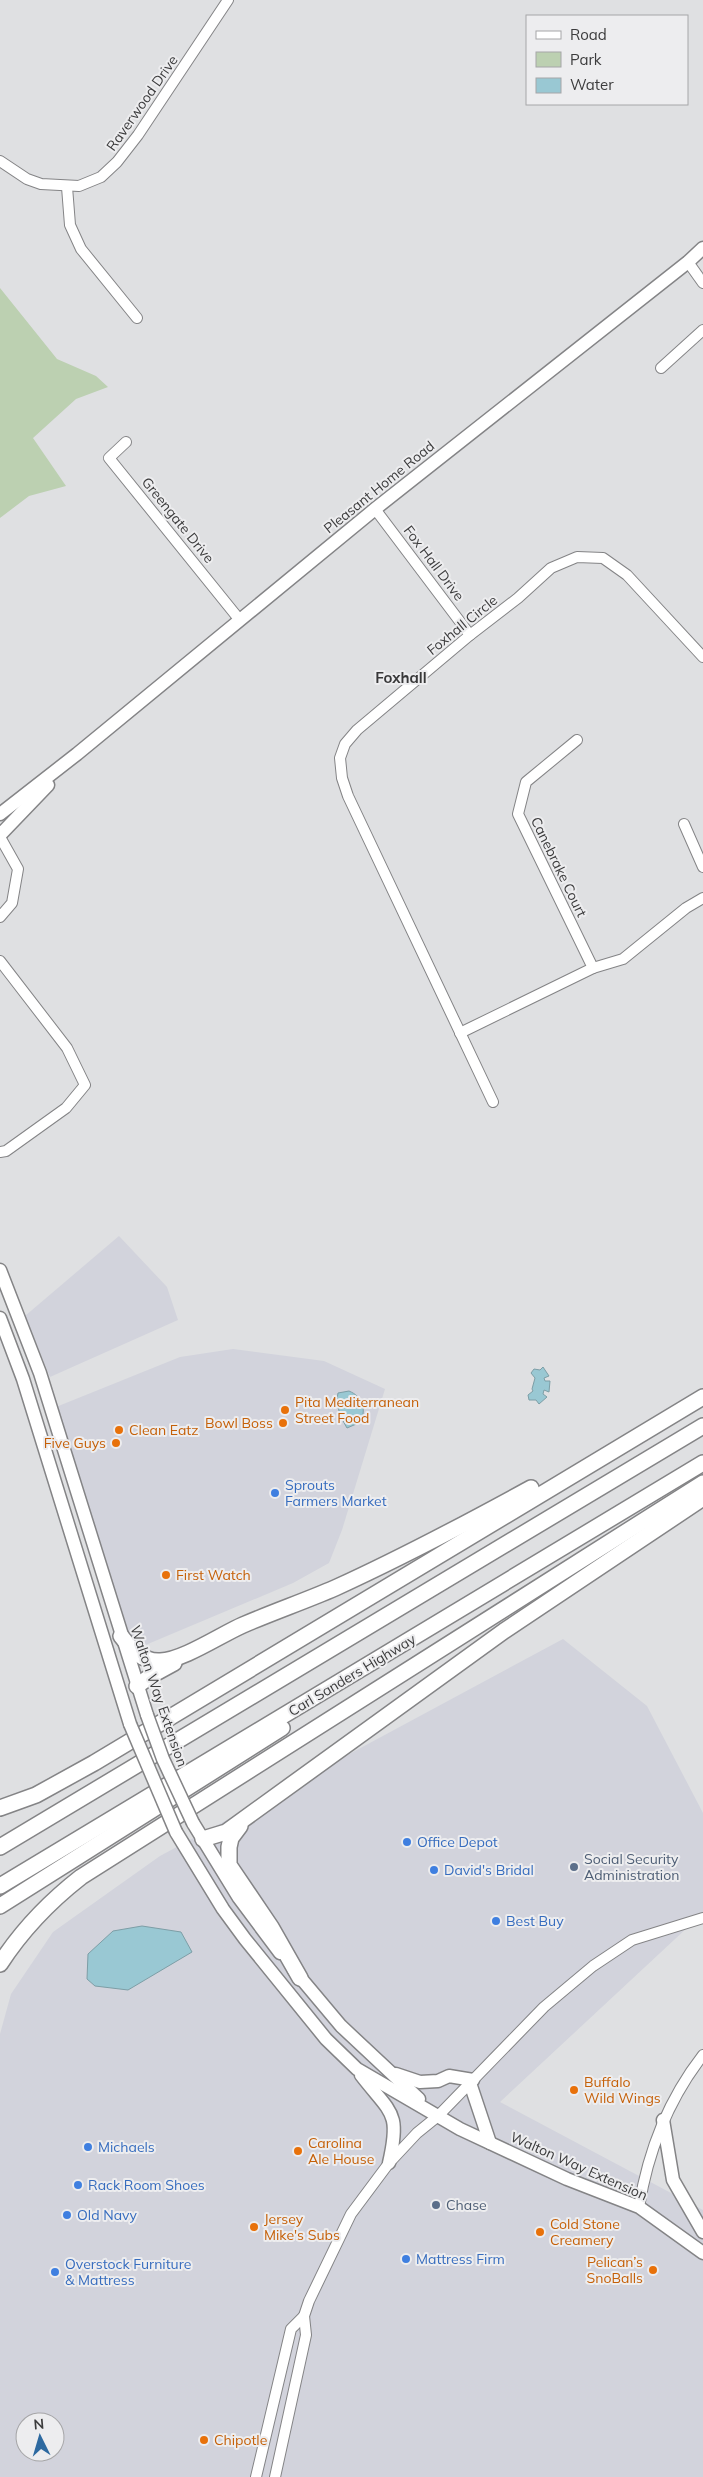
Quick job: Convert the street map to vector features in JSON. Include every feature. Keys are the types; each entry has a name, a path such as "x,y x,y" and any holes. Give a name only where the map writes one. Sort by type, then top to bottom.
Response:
{"highway":[{"path":"0,1808 36,1795 87,1767 703,1397"},
{"path":"0,1848 703,1426"},
{"name":"Carl Sanders Highway","path":"0,1886 703,1463"},
{"path":"137,1686 164,1668 272,1615 336,1587 476,1518 545,1480 574,1474"},
{"path":"0,1964 28,1925 81,1877 703,1483"},
{"path":"202,1839 226,1832 504,1631 703,1498"},
{"path":"121,1636 135,1653 146,1659 160,1662 178,1656 245,1624 272,1615"},
{"path":"0,1906 288,1724 338,1683"},
{"path":"245,1819 231,1838 228,1846 230,1865 271,1927 300,1978"}],"main road":[{"name":"Pleasant Home Road","path":"0,814 77,754 375,509 688,262 703,248"},
{"name":"Pleasant Home Road","path":"0,836 77,754"},
{"name":"Walton Way Extension","path":"0,1270 50,1405 147,1715 163,1759 193,1823 239,1898 300,1978 341,2026 438,2116"},
{"name":"Walton Way Extension","path":"0,1318 32,1409 130,1724 178,1834 223,1909 245,1939 326,2040 357,2069 460,2129 567,2179 638,2207 703,2253"},
{"path":"32,1409 50,1405"},
{"path":"122,1701 137,1686"},
{"path":"178,1834 202,1839"},
{"path":"357,2069 392,2113 395,2129 389,2163"},
{"path":"387,2070 410,2080 420,2082 438,2081 449,2076 472,2081 490,2143"},
{"path":"663,2120 673,2180 703,2232"}],"street":[{"name":"Raverwood Drive","path":"0,161 34,182 67,187 78,186 101,177 118,162 138,135 228,0"},
{"path":"67,187 70,224 81,249 137,318"},
{"path":"688,262 703,283"},
{"path":"661,368 703,330"},
{"name":"Greengate Drive","path":"126,442 110,458 239,619"},
{"name":"Fox Hall Drive","path":"375,509 470,635"},
{"name":"Foxhall Circle","path":"493,1102 348,796 342,778 340,758 345,744 356,730 470,635 518,598 551,568 576,557 603,558 627,575 703,657"},
{"name":"Canebrake Court","path":"578,740 526,782 518,814 593,968"},
{"path":"684,824 703,867"},
{"path":"0,836 18,869 12,903 0,917"},
{"path":"460,1033 593,968 623,959 686,908 703,898"},
{"path":"0,961 67,1048 85,1085 66,1108 6,1151 0,1152"},
{"path":"256,2477 291,2329 304,2316 351,2214 389,2163 544,2008 593,1966 632,1940 703,1918"},
{"path":"638,2207 650,2156 663,2120 685,2078 703,2055"},
{"path":"275,2477 306,2335 304,2316"}],"shaded area":[{"path":"119,1236 167,1287 178,1320 50,1377 25,1316"},
{"path":"233,1349 324,1361 385,1389 342,1530 329,1563 293,1583 136,1649 127,1639 56,1407 180,1357"},
{"path":"563,1639 647,1706 703,1813 703,1913 500,2102 703,2210 703,2477 0,2477 0,2034 11,1994 53,1932 160,1856"}],"green space":[{"path":"0,288 57,359 96,376 108,387 76,399 33,438 66,486 29,496 0,518"}],"water":[{"path":"543,1367 549,1376 544,1378 545,1381 550,1381 549,1392 544,1390 543,1394 547,1397 539,1404 536,1400 529,1400 528,1395 533,1391 535,1378 531,1373 534,1369 540,1370"},
{"path":"349,1391 354,1393 360,1400 363,1412 361,1422 347,1428 339,1411 337,1398 338,1393"},
{"path":"142,1926 181,1932 192,1952 128,1990 95,1986 87,1979 88,1954 113,1931"}],"place":[{"name":"Pita Mediterranean Street Food","path":"285,1410"},
{"name":"Bowl Boss","path":"283,1423"},
{"name":"Clean Eatz","path":"119,1430"},
{"name":"Five Guys","path":"116,1443"},
{"name":"Sprouts Farmers Market","path":"275,1493"},
{"name":"First Watch","path":"166,1575"},
{"name":"Office Depot","path":"407,1842"},
{"name":"Social Security Administration","path":"574,1867"},
{"name":"David's Bridal","path":"434,1870"},
{"name":"Best Buy","path":"496,1921"},
{"name":"Buffalo Wild Wings","path":"574,2090"},
{"name":"Michaels","path":"88,2147"},
{"name":"Carolina Ale House","path":"298,2151"},
{"name":"Rack Room Shoes","path":"78,2185"},
{"name":"Chase","path":"436,2205"},
{"name":"Old Navy","path":"67,2215"},
{"name":"Jersey Mike's Subs","path":"254,2227"},
{"name":"Cold Stone Creamery","path":"540,2232"},
{"name":"Mattress Firm","path":"406,2259"},
{"name":"Pelican’s SnoBalls","path":"653,2270"},
{"name":"Overstock Furniture & Mattress","path":"55,2272"},
{"name":"Chipotle","path":"204,2440"}],"district":[{"name":"Foxhall","path":"401,677"}]}
